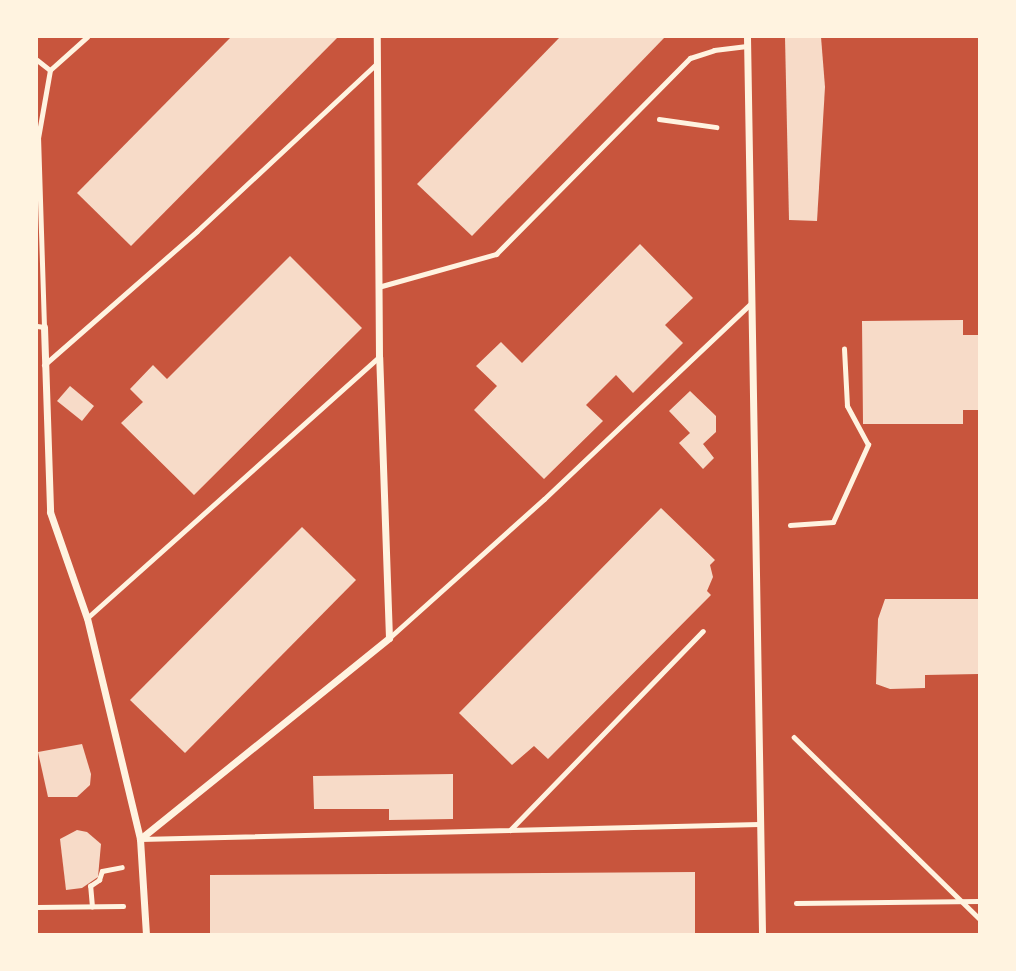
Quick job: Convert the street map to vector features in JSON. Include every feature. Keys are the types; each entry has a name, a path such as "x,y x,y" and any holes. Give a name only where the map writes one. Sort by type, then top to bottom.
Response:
{"street":[{"path":"140,839 389,638 379,357 377,37"},
{"path":"747,37 758,824 762,934"},
{"path":"40,326 50,512 87,618 140,839 146,934"}],"lane":[{"path":"40,326 38,138 50,70 87,37"},
{"path":"378,287 496,254 690,58 715,50 747,46"},
{"path":"37,60 50,70"},
{"path":"44,365 197,232 377,63"},
{"path":"389,638 544,499 751,303"},
{"path":"87,618 379,357"},
{"path":"510,830 703,631"},
{"path":"140,839 758,824"}],"path":[{"path":"634,115 716,127"},
{"path":"790,525 833,522 868,444 847,406 844,349"},
{"path":"794,737 979,918"},
{"path":"92,907 90,886 99,880 102,870 122,867 123,874"},
{"path":"124,894 125,920"},
{"path":"796,902 979,901"},
{"path":"37,907 144,906"}],"building":[{"path":"231,37 338,37 131,246 77,193"},
{"path":"560,37 665,37 472,236 417,184"},
{"path":"785,37 821,37 825,87 817,221 789,220"},
{"path":"640,244 693,298 665,325 683,343 633,393 616,375 586,405 603,421 544,479 474,410 497,386 476,366 501,342 522,363"},
{"path":"290,256 362,328 194,495 121,423 143,402 130,389 153,365 167,379"},
{"path":"963,320 963,335 979,335 979,410 963,410 963,424 863,424 862,321"},
{"path":"70,386 94,406 82,421 57,401"},
{"path":"690,391 716,416 716,432 703,444 714,458 703,469 679,443 690,433 669,411"},
{"path":"661,508 715,560 710,565 713,577 707,591 711,595 548,759 534,746 512,765 459,713"},
{"path":"302,527 356,580 185,753 130,700"},
{"path":"885,599 979,599 979,674 925,675 925,688 890,689 876,684 878,619"},
{"path":"82,744 91,774 90,785 77,797 48,797 38,752"},
{"path":"453,774 453,819 389,820 389,809 314,809 313,776"},
{"path":"77,830 87,832 101,844 98,877 82,888 66,890 60,839"},
{"path":"695,872 695,934 210,934 210,875"}]}
